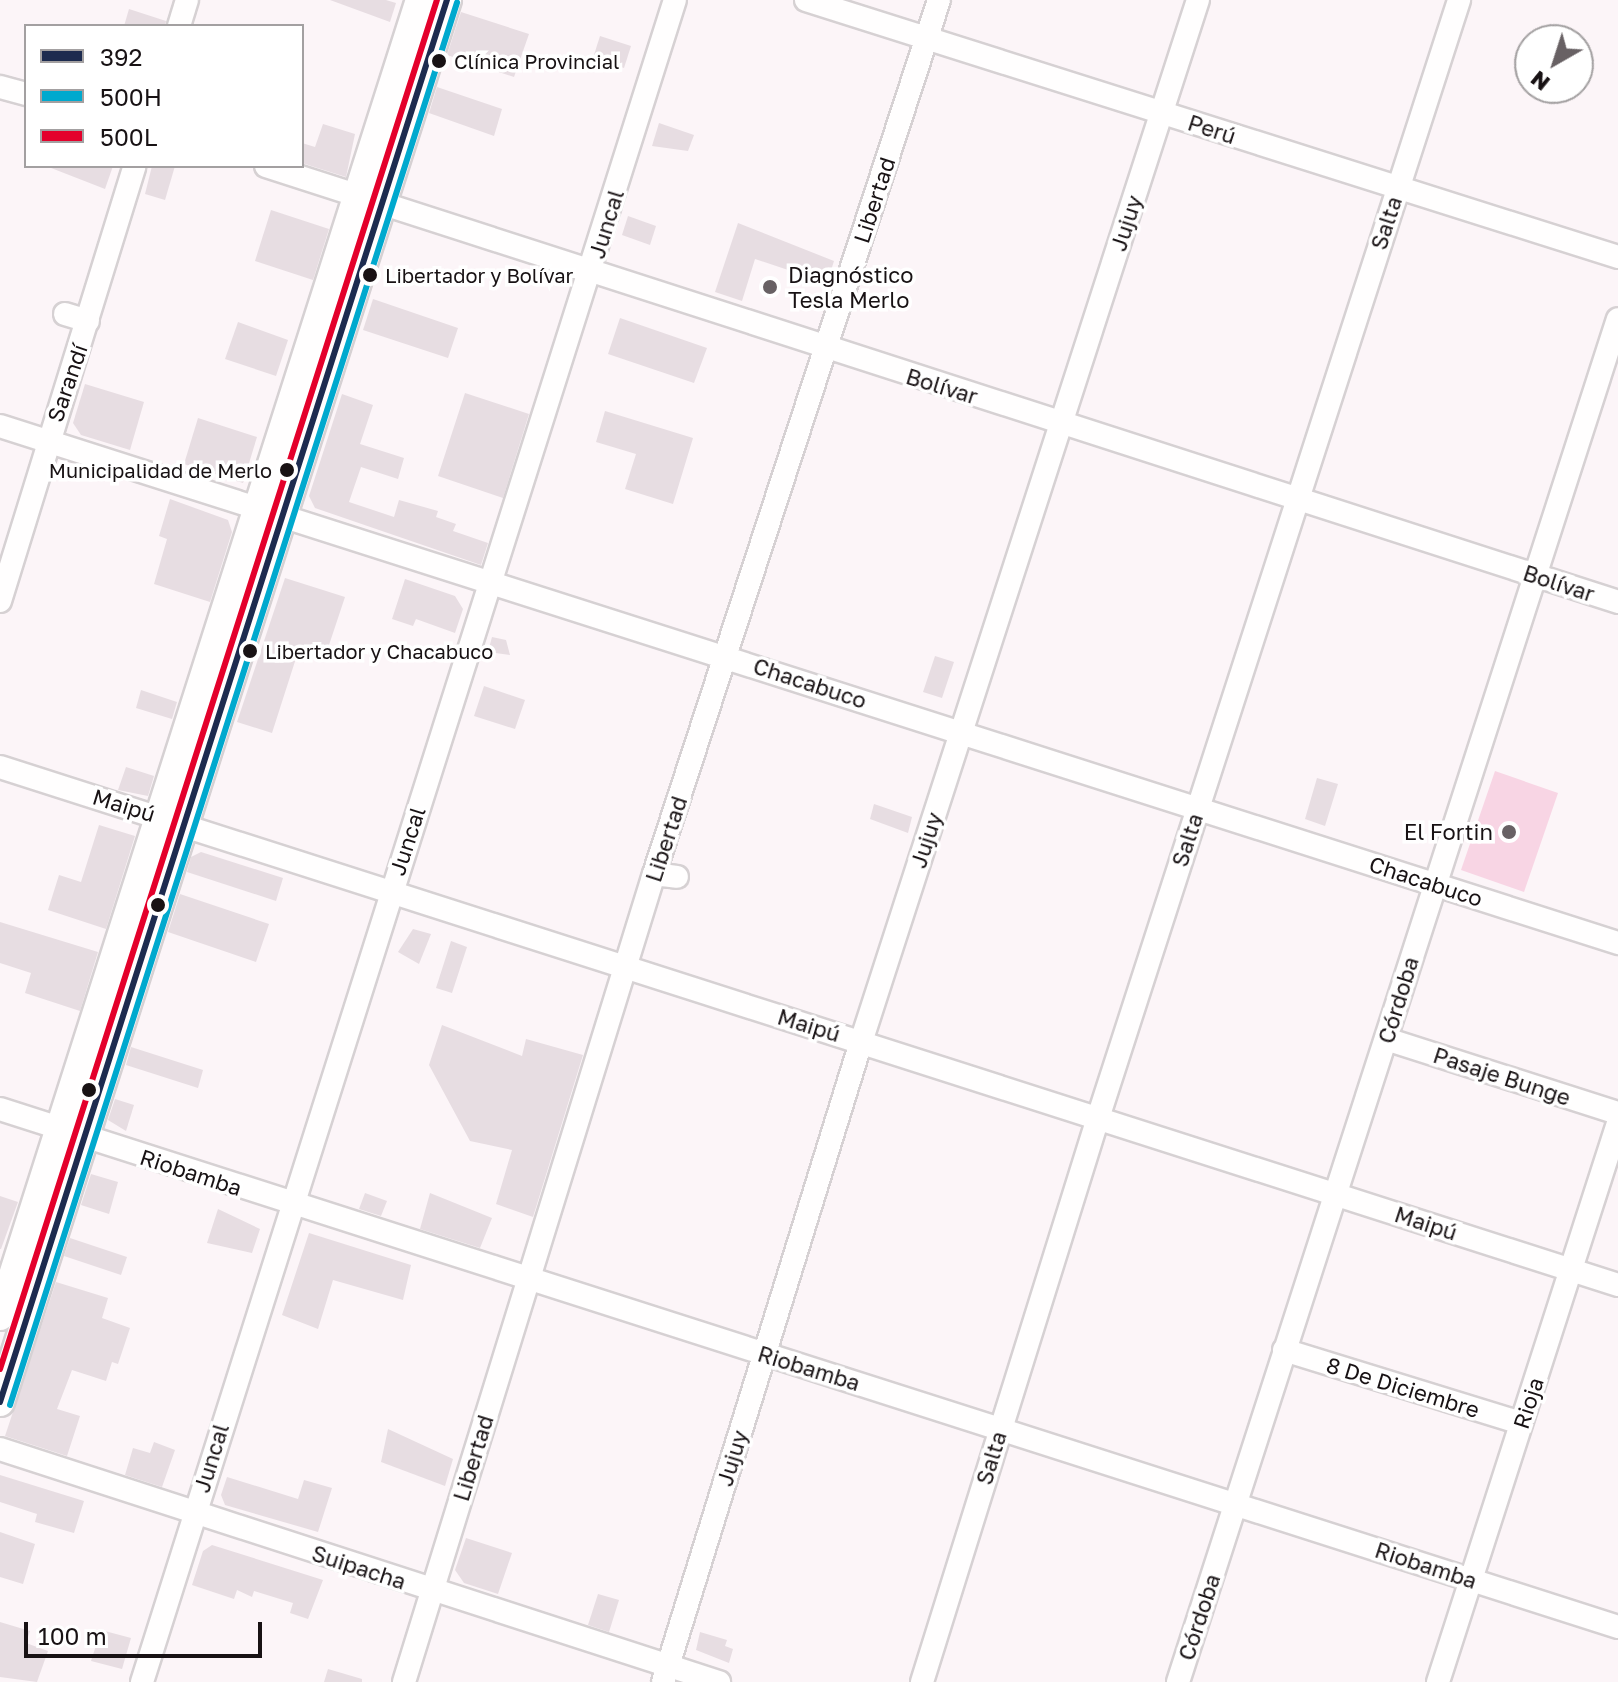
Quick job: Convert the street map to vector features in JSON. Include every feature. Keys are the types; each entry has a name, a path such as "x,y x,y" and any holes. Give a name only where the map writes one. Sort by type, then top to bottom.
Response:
{"main road":[{"path":"370,199 420,0"},
{"path":"0,1402 72,1133 269,512 370,199 447,0"},
{"path":"0,1316 72,1133"}],"street":[{"path":"180,24 187,0"},
{"name":"Juncal","path":"142,1682 390,892 441,715 492,583 675,0"},
{"name":"Perú","path":"806,0 1618,257"},
{"name":"Libertad","path":"404,1682 654,874 939,0"},
{"name":"Jujuy","path":"666,1674 861,1042 1198,0"},
{"name":"Salta","path":"922,1682 1098,1118 1459,0"},
{"path":"0,87 24,93"},
{"name":"Sarandí","path":"0,601 134,168"},
{"name":"Bolívar","path":"272,168 590,275 1618,602"},
{"path":"65,314 88,321"},
{"name":"Córdoba","path":"1178,1682 1386,1039 1433,883 1618,319"},
{"name":"Chacabuco","path":"0,426 1618,943"},
{"name":"Maipú","path":"0,767 626,968 670,971 861,1042 1618,1285"},
{"path":"654,874 677,877"},
{"name":"Pasaje Bunge","path":"1386,1039 1618,1113"},
{"name":"Riobamba","path":"0,1109 1618,1627"},
{"name":"Rioja","path":"1438,1682 1618,1123"},
{"name":"8 De Diciembre","path":"1284,1350 1521,1423"},
{"name":"Suipacha","path":"0,1449 432,1591 666,1674 719,1682"}],"shaded area":[{"name":"El Fortin","path":"1495,771 1558,793 1524,892 1461,870"}],"building":[{"path":"330,0 386,0 396,3 390,22"},
{"path":"129,9 166,21 165,24 125,24"},
{"path":"461,12 529,34 514,77 447,55"},
{"path":"600,36 631,46 624,68 593,58"},
{"path":"437,87 502,109 494,136 429,113"},
{"path":"659,123 694,135 688,151 652,146"},
{"path":"323,124 355,134 346,177 304,164 304,144 315,147"},
{"path":"51,168 112,168 105,189"},
{"path":"152,168 174,168 165,200 145,194"},
{"path":"271,210 329,229 313,280 255,261"},
{"path":"628,216 656,226 650,245 622,235"},
{"path":"738,223 834,261 827,283 755,259 742,301 715,292"},
{"path":"373,299 458,328 448,358 363,330"},
{"path":"620,318 707,348 694,383 608,354"},
{"path":"238,322 288,340 276,376 225,359"},
{"path":"85,384 144,402 130,450 81,435 73,423"},
{"path":"465,393 529,414 503,498 438,476"},
{"path":"342,394 373,405 360,444 404,458 398,479 361,467 349,502 394,517 399,500 438,511 436,517 456,524 453,531 488,543 481,565 315,508 309,496"},
{"path":"605,411 693,438 673,504 625,489 636,454 596,442"},
{"name":"Municipalidad de Merlo","path":"198,418 257,437 243,483 184,464"},
{"path":"170,499 228,520 232,532 210,602 154,584 167,539 159,536"},
{"path":"285,578 345,597 324,660 298,652 272,733 237,722"},
{"path":"405,579 455,596 463,609 455,633 416,619 413,626 392,619"},
{"path":"492,637 506,640 510,655 488,652"},
{"path":"935,656 954,662 942,698 923,692"},
{"path":"484,686 525,700 515,729 474,716"},
{"path":"141,690 177,702 172,719 136,708"},
{"path":"126,767 154,776 148,796 118,790"},
{"path":"1317,778 1338,784 1325,826 1305,819"},
{"path":"874,804 912,817 908,833 870,819"},
{"path":"99,825 135,836 106,929 48,910 59,875 81,882"},
{"path":"201,852 283,878 276,901 187,872 191,857"},
{"path":"180,894 269,924 256,962 168,932"},
{"path":"0,922 98,952 80,1011 25,993 31,973 0,963"},
{"path":"413,929 431,934 419,964 398,952"},
{"path":"451,941 467,947 452,993 436,988"},
{"path":"442,1025 522,1056 526,1039 583,1055 533,1217 496,1204 512,1150 470,1141 429,1065"},
{"path":"131,1047 203,1070 198,1088 126,1065"},
{"path":"115,1099 134,1105 126,1131 108,1120"},
{"path":"91,1174 118,1182 109,1214 81,1205"},
{"path":"365,1193 387,1201 381,1216 359,1209"},
{"path":"430,1193 492,1218 480,1248 420,1229"},
{"path":"0,1196 18,1202 1,1249 0,1249"},
{"path":"218,1209 260,1229 252,1253 207,1243"},
{"path":"309,1233 411,1265 403,1300 333,1280 318,1329 282,1315"},
{"path":"70,1238 127,1257 121,1275 64,1256"},
{"path":"56,1282 108,1298 102,1318 130,1328 118,1364 112,1362 106,1381 72,1370 57,1409 80,1416 67,1456 5,1436"},
{"path":"388,1429 453,1459 445,1486 381,1462"},
{"path":"154,1442 175,1450 162,1487 125,1475 133,1448 150,1453"},
{"path":"0,1475 84,1501 74,1533 35,1522 37,1514 0,1502"},
{"path":"227,1477 298,1499 304,1480 332,1488 318,1532 225,1505 221,1495"},
{"path":"0,1532 35,1544 23,1584 0,1577"},
{"path":"466,1538 512,1553 498,1594 464,1583 455,1570"},
{"path":"212,1545 323,1580 308,1619 290,1613 293,1603 254,1591 252,1597 237,1590 234,1599 192,1585 203,1551"},
{"path":"598,1594 619,1600 609,1632 588,1625"},
{"path":"0,1622 30,1631 26,1643 48,1651 37,1682 0,1677"},
{"path":"101,1630 131,1638 122,1669 91,1661"},
{"path":"700,1632 727,1640 725,1646 733,1649 729,1663 696,1650"},
{"path":"328,1669 362,1679 362,1682 324,1682"}],"transit line":[{"name":"500L","path":"0,1369 437,0"},
{"name":"392","path":"0,1402 447,0"},
{"name":"500H","path":"10,1405 457,3"}],"place":[{"name":"Clínica Provincial","path":"439,61"},
{"name":"Libertador y Bolívar","path":"370,275"},
{"name":"Diagnóstico Tesla Merlo","path":"770,287"},
{"name":"Municipalidad de Merlo","path":"287,470"},
{"name":"Libertador y Chacabuco","path":"250,651"},
{"name":"El Fortin","path":"1509,832"}]}
